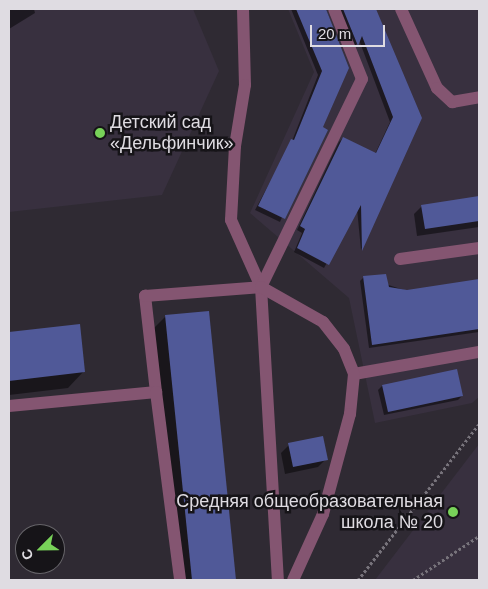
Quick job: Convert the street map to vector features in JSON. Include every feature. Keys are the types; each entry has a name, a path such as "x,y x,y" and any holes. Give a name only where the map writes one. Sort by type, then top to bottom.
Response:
{"lane":[{"path":"243,9 245,85 235,146 231,220 261,287 278,580"},
{"path":"261,287 362,79 334,9"},
{"path":"401,9 437,88 452,102 479,97"},
{"path":"400,259 479,248"},
{"path":"180,580 145,296 261,287 323,322 344,349 354,374 350,414 323,514 293,580"},
{"path":"354,374 479,352"},
{"path":"9,406 156,392"}],"path":[{"path":"358,580 479,424"},
{"path":"413,580 479,536"}],"shaded area":[{"name":"Детский сад «Дельфинчик»","path":"9,9 193,9 219,71 162,195 9,212"},
{"path":"288,9 479,9 479,397 472,403 375,423 349,298 250,213 314,72"},
{"name":"Средняя общеобразовательная школа № 20","path":"479,444 479,580 375,580"}],"building":[{"path":"296,9 326,9 349,68 323,127 328,130 285,219 258,206 291,139 294,140 322,71"},
{"path":"343,9 376,9 422,118 362,251 361,205 329,265 297,248 305,229 300,226 343,137 376,153 393,117 362,36 358,46"},
{"path":"479,196 479,221 425,229 421,205"},
{"path":"386,274 389,287 407,290 479,279 479,329 372,345 363,276"},
{"path":"209,311 236,580 192,580 165,315"},
{"path":"80,324 85,372 9,381 9,332"},
{"path":"457,369 463,396 388,412 382,385"},
{"path":"323,436 328,460 293,467 288,443"}],"place":[{"name":"Детский сад «Дельфинчик»","path":"100,133"},
{"name":"Средняя общеобразовательная школа № 20","path":"453,512"}]}
